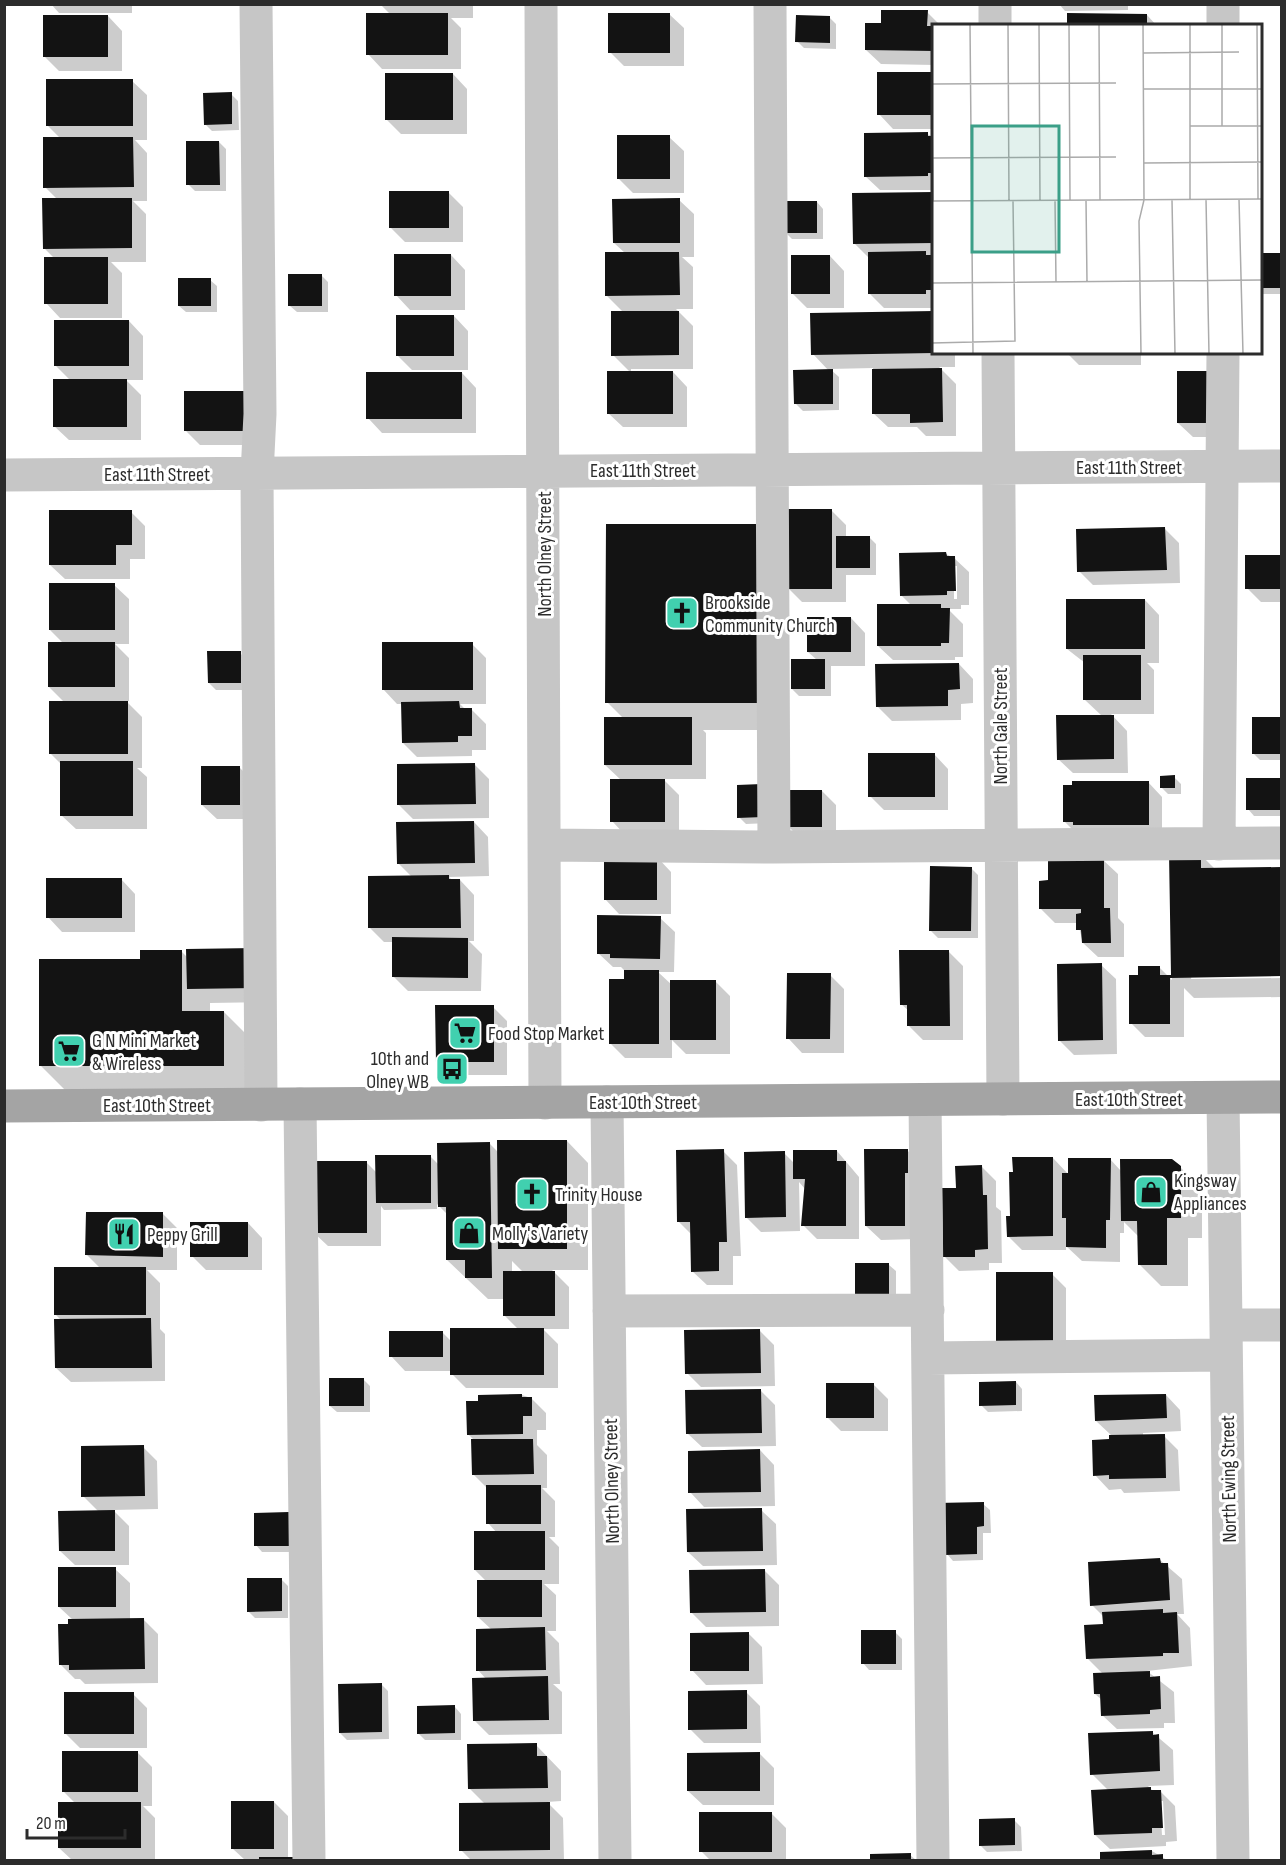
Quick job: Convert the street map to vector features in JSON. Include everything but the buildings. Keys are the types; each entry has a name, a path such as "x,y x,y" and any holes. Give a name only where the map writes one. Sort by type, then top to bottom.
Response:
{"main road":[{"name":"East 10th Street","path":"4,1106 1281,1097"}],"street":[{"path":"256,4 260,402 257,474 261,1105"},
{"name":"North Olney Street","path":"541,4 545,1103"},
{"path":"770,4 774,847"},
{"path":"995,4 995,24"},
{"path":"1224,4 1224,24"},
{"name":"North Gale Street","path":"998,354 1003,1100"},
{"path":"1219,844 1224,354"},
{"name":"East 11th Street","path":"4,475 1281,466"},
{"path":"545,845 774,847 1281,843"},
{"name":"North Ewing Street","path":"1224,1098 1233,1860"},
{"path":"926,1100 933,1860"},
{"name":"North Olney Street","path":"607,1102 615,1860"},
{"path":"300,1104 309,1860"},
{"path":"609,1311 927,1310"},
{"path":"928,1358 1226,1340 1281,1325"}],"place":[{"name":"Brookside Community Church","path":"682,613"},
{"name":"Food Stop Market","path":"465,1033"},
{"name":"G N Mini Market & Wireless","path":"69,1051"},
{"name":"10th and Olney WB","path":"452,1069"},
{"name":"Kingsway Appliances","path":"1151,1192"},
{"name":"Trinity House","path":"532,1194"},
{"name":"Molly's Variety","path":"469,1233"},
{"name":"Peppy Grill","path":"124,1234"}]}
